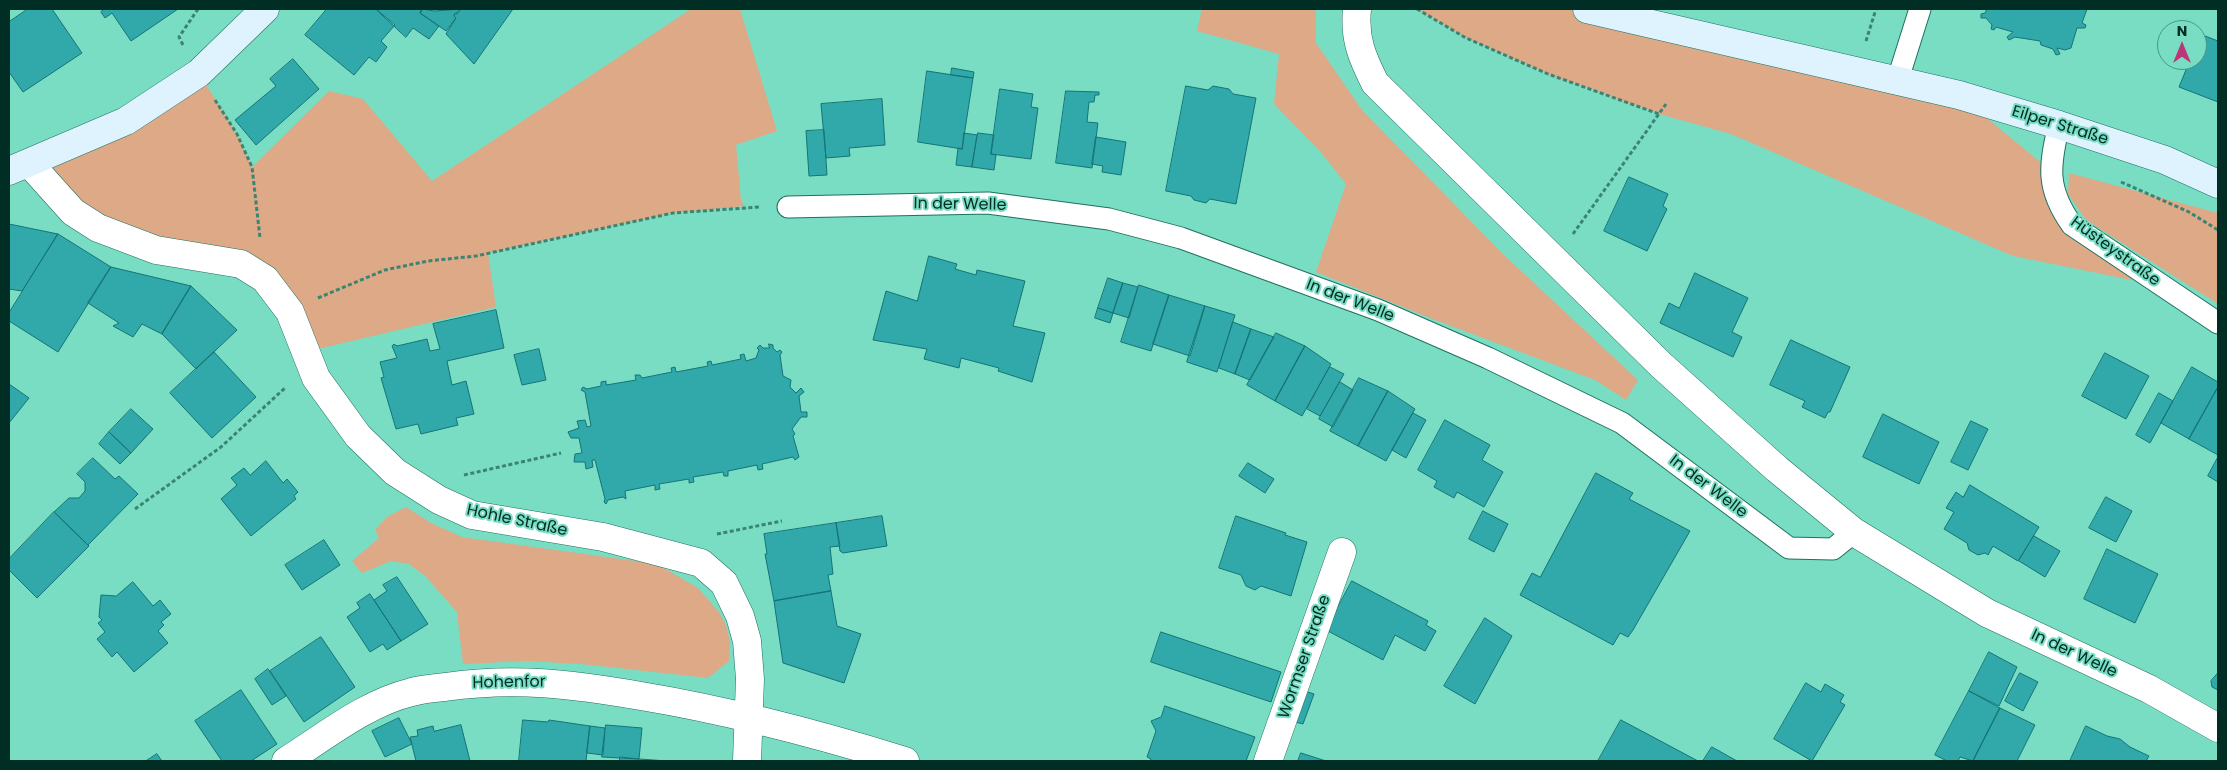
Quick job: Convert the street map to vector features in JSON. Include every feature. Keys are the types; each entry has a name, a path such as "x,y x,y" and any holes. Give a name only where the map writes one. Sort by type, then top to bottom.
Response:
{"main road":[{"path":"19,167 126,121 199,73 265,9"},
{"name":"Eilper Straße","path":"1587,9 1959,95 2060,125 2165,160 2218,184"}],"street":[{"name":"In der Welle","path":"1357,9 1356,24 1360,54 1375,84 1661,365 1777,468 1854,532 1987,613 2149,689 2218,728"},
{"name":"Hohle Straße","path":"19,167 73,212 98,228 156,250 241,264 265,279 290,312 316,378 358,436 395,472 439,500 472,515 602,537 701,563 724,583 740,616 748,641 750,679 747,761"},
{"name":"Wormser Straße","path":"1268,761 1342,552"},
{"name":"Hohenfor","path":"286,761 365,711 411,692 474,683 520,681 574,684 748,716"},
{"path":"748,716 829,737 905,761"}],"lane":[{"path":"1897,82 1920,9"},
{"name":"Hüsteystraße","path":"2060,125 2052,157 2053,190 2060,208 2072,225 2218,323"},
{"name":"In der Welle","path":"788,208 988,203 1109,219 1181,238 1378,310 1488,358 1622,423 1789,548 1833,549 1854,532"}],"path":[{"path":"1417,9 1466,38 1548,74 1659,114"},
{"path":"199,73 236,134 252,167 265,279"},
{"path":"1555,259 1666,104"},
{"path":"2113,179 2189,212 2218,230"},
{"path":"352,282 385,270 476,256 673,213 745,206 788,208"},
{"path":"136,509 220,447 283,388 316,378"},
{"path":"417,486 561,452"},
{"path":"683,558 702,537 782,521"}],"shaded area":[{"path":"691,9 740,9 777,131 736,145 741,200 745,206 673,213 488,253 496,307 305,352 265,279 134,240 29,163 199,73 237,134 252,167 329,91 363,99 432,181"},
{"path":"1202,9 1316,9 1316,43 1362,110 1505,256 1638,380 1626,400 1595,380 1435,320 1316,272 1346,184 1320,151 1274,104 1279,54 1197,31"},
{"path":"1417,9 1587,9 1959,95 2051,171 2059,207 2161,286 2013,256 1731,134 1659,114 1548,74 1466,38"},
{"path":"2069,173 2218,213 2218,304 2086,220 2068,194"},
{"path":"406,507 431,523 462,537 657,564 698,588 719,612 726,625 730,642 729,661 708,678 581,664 526,661 463,664 457,612 425,576 409,564 391,561 362,573 352,561 379,538 375,530 387,517"}],"building":[{"path":"28,9 52,9 82,53 23,92 9,72 9,22"},
{"path":"105,9 178,9 131,41 112,13 105,18 101,12"},
{"path":"327,9 376,9 395,25 381,41 387,47 376,62 369,57 354,75 305,35"},
{"path":"376,9 419,9 422,11 420,13 439,26 429,39 413,28 406,37"},
{"path":"423,9 434,11 461,9 457,14 455,13 454,16 456,18 446,31 420,13"},
{"path":"461,9 513,9 474,64 446,34 456,18 454,16"},
{"path":"1987,9 2087,9 2082,23 2086,25 2085,28 2077,28 2071,48 2065,50 2057,48 2060,54 2056,55 2053,49 2041,45 2040,41 2015,37 2009,40 2007,37 2013,32 1996,27 1994,30 1991,29 1992,25 1986,18 1981,18 1981,14 1985,13"},
{"path":"2207,37 2218,41 2218,102 2179,87 2186,70 2207,70"},
{"path":"293,59 319,89 256,145 235,120 276,86 270,79"},
{"path":"952,68 974,72 973,78 951,75"},
{"path":"927,71 973,78 962,149 918,142"},
{"path":"1186,86 1208,90 1213,86 1229,89 1233,94 1256,98 1236,204 1210,199 1206,203 1194,200 1191,196 1166,191"},
{"path":"1000,89 1033,94 1031,107 1038,108 1031,159 991,154"},
{"path":"1066,91 1099,92 1099,95 1095,95 1094,102 1089,102 1087,122 1098,123 1092,168 1056,163"},
{"path":"882,99 885,145 849,148 850,156 826,158 821,104"},
{"path":"824,130 827,175 809,176 806,131"},
{"path":"964,133 977,135 972,167 956,165 958,148 962,149"},
{"path":"978,133 994,135 991,154 996,155 994,170 972,167"},
{"path":"1096,137 1126,142 1121,175 1102,172 1103,166 1092,164"},
{"path":"1629,177 1668,194 1663,206 1667,209 1647,251 1604,231"},
{"path":"9,224 58,234 22,291 9,289"},
{"path":"58,234 111,267 58,352 9,321 9,313"},
{"path":"929,256 957,264 955,269 976,275 977,270 1025,281 1013,326 1045,333 1032,382 998,371 999,368 961,358 959,368 924,359 927,349 873,340 886,291 917,301"},
{"path":"111,267 191,286 162,334 142,324 133,337 113,326 119,323 88,303"},
{"path":"1695,273 1748,298 1732,332 1742,337 1733,357 1660,323 1669,303 1679,308"},
{"path":"1108,278 1123,283 1113,313 1098,308"},
{"path":"1123,283 1138,287 1129,318 1113,313"},
{"path":"1139,285 1169,295 1151,351 1121,342"},
{"path":"191,286 237,330 196,369 162,334"},
{"path":"1169,295 1205,306 1190,356 1153,344"},
{"path":"1205,306 1235,315 1217,372 1187,362"},
{"path":"1098,308 1113,313 1110,323 1095,318"},
{"path":"496,310 504,348 447,361 452,385 466,381 474,414 456,418 458,425 421,434 418,424 396,429 381,378 384,377 380,362 397,358 392,346 394,344 397,346 427,339 430,351 440,349 433,324"},
{"path":"1233,322 1251,329 1235,374 1219,368"},
{"path":"1251,329 1274,337 1250,380 1235,374"},
{"path":"1276,333 1305,346 1275,401 1247,385"},
{"path":"1791,340 1850,367 1830,412 1828,412 1825,418 1802,407 1805,401 1770,385"},
{"path":"769,344 773,345 777,352 780,350 782,352 780,355 783,376 791,380 790,387 796,393 801,388 804,392 799,396 801,412 807,412 807,417 801,417 792,429 795,434 793,436 799,457 795,460 793,457 762,464 763,469 758,470 757,465 728,471 728,476 724,476 723,472 693,477 694,482 689,483 689,479 659,484 660,489 655,490 655,485 625,491 626,499 623,497 608,500 606,504 604,502 605,499 595,460 592,460 593,467 586,469 585,462 574,462 575,454 582,453 579,438 571,438 568,432 579,428 577,421 585,420 587,427 591,426 585,392 581,390 583,387 587,389 601,386 601,382 606,381 606,385 636,380 635,375 640,375 642,378 672,372 671,368 675,367 676,372 708,366 707,362 711,361 712,365 741,359 740,355 744,354 746,361 756,358 759,350 757,348 760,345 763,348 769,348"},
{"path":"1305,346 1331,364 1302,416 1275,401"},
{"path":"539,349 546,380 522,385 514,355"},
{"path":"214,352 256,397 212,438 170,393"},
{"path":"2105,353 2149,376 2126,419 2082,396"},
{"path":"1330,367 1344,374 1320,416 1307,409"},
{"path":"2192,367 2218,382 2218,387 2189,439 2161,423"},
{"path":"1359,378 1388,391 1358,446 1330,431"},
{"path":"1340,382 1353,390 1333,427 1319,419"},
{"path":"9,384 29,398 9,423"},
{"path":"2218,387 2218,455 2189,439"},
{"path":"1388,391 1415,409 1386,461 1358,446"},
{"path":"2159,393 2173,401 2150,443 2136,435"},
{"path":"131,409 153,429 131,453 109,432"},
{"path":"1413,413 1426,420 1406,458 1392,450"},
{"path":"1883,414 1939,442 1919,484 1863,457"},
{"path":"1445,420 1490,445 1482,460 1503,472 1484,507 1457,492 1454,498 1434,487 1437,481 1418,470"},
{"path":"1971,421 1988,429 1968,470 1951,462"},
{"path":"109,432 131,453 120,464 99,444"},
{"path":"2218,457 2218,482 2208,476"},
{"path":"93,458 115,479 119,476 138,494 88,545 54,512 69,498 79,498 85,491 85,482 77,474"},
{"path":"266,461 283,483 287,479 298,492 294,496 296,499 251,536 221,499 237,485 231,478 244,468 250,475"},
{"path":"1248,463 1274,479 1265,493 1239,476"},
{"path":"1596,473 1633,493 1629,499 1690,531 1633,630 1628,637 1620,633 1613,645 1520,595 1532,573 1540,577"},
{"path":"1970,485 2039,527 2018,561 1993,546 1988,555 1985,553 1978,555 1969,550 1967,543 1944,529 1954,512 1946,508 1956,492 1963,497"},
{"path":"2106,497 2132,511 2116,542 2089,528"},
{"path":"1483,511 1508,524 1494,552 1469,539"},
{"path":"54,512 89,546 37,598 9,570 9,559"},
{"path":"882,516 887,546 843,553 840,551 836,523"},
{"path":"1236,516 1307,542 1291,596 1261,586 1255,590 1246,586 1241,575 1219,568"},
{"path":"836,523 840,546 830,547 833,574 828,575 831,591 774,601 765,554 767,554 764,534"},
{"path":"2034,536 2060,551 2045,577 2019,561"},
{"path":"324,540 340,565 302,590 285,565"},
{"path":"2107,549 2158,574 2135,623 2084,599"},
{"path":"397,577 428,624 401,641 374,600 387,591 383,585"},
{"path":"1352,581 1428,621 1426,625 1436,631 1425,651 1395,635 1383,660 1326,630"},
{"path":"133,582 153,606 160,600 171,614 161,622 164,625 158,631 168,643 134,672 117,652 112,657 97,639 105,632 98,623 102,620 99,617 101,595 116,596"},
{"path":"831,591 837,626 861,634 844,683 783,663 774,601"},
{"path":"370,594 401,641 387,650 383,644 370,652 347,617 360,608 357,603"},
{"path":"1485,618 1512,636 1475,704 1444,686"},
{"path":"1161,632 1281,672 1271,702 1151,662"},
{"path":"321,637 355,687 304,722 270,671"},
{"path":"1989,652 2017,667 1999,706 1969,691"},
{"path":"268,669 286,696 272,705 255,679"},
{"path":"2020,673 2038,682 2023,711 2005,701"},
{"path":"2218,673 2218,690 2212,687 2211,681"},
{"path":"1806,683 1821,692 1825,684 1844,695 1840,702 1845,705 1812,761 1774,739"},
{"path":"1299,689 1314,694 1303,724 1288,720"},
{"path":"241,690 277,744 251,761 222,761 195,721"},
{"path":"1969,691 2000,708 1973,761 1960,757 1958,761 1947,761 1935,755"},
{"path":"1165,706 1255,737 1246,761 1150,761 1151,759 1147,757 1156,731 1151,721 1161,717"},
{"path":"2000,708 2035,725 2017,761 1973,761"},
{"path":"399,718 412,744 385,757 372,731"},
{"path":"523,720 548,722 549,720 590,726 586,761 519,761"},
{"path":"1621,720 1698,761 1598,761"},
{"path":"461,725 470,761 416,761 410,737 418,736 417,730 433,726 434,731"},
{"path":"606,725 642,728 639,759 602,757"},
{"path":"590,726 605,728 603,755 587,753"},
{"path":"2086,726 2107,736 2120,739 2130,747 2149,756 2146,761 2070,761"},
{"path":"1712,747 1737,761 1703,761"},
{"path":"1301,753 1326,761 1298,761"},
{"path":"157,754 162,761 146,761"},
{"path":"620,757 639,759 668,761 620,761"}]}
